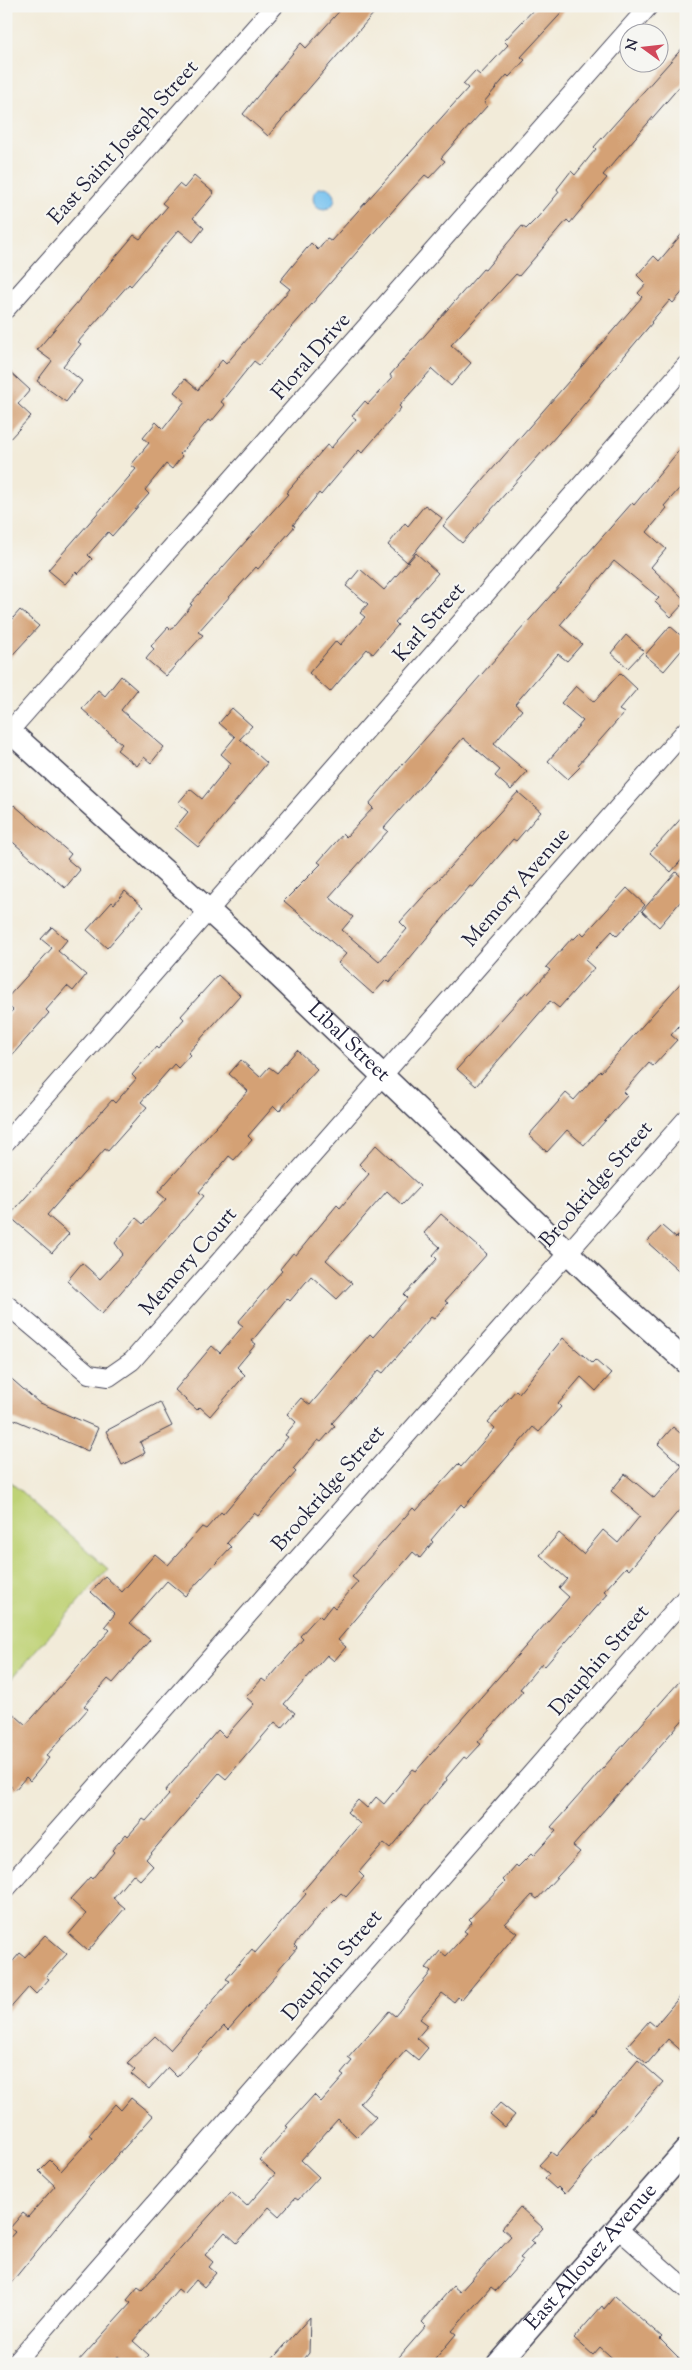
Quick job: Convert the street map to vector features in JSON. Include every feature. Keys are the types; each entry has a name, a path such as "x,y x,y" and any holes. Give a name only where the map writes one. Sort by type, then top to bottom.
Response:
{"street":[{"name":"East Saint Joseph Street","path":"6,309 179,117 274,6"},
{"name":"Floral Drive","path":"7,731 649,6"},
{"name":"Karl Street","path":"208,911 686,365"},
{"name":"Memory Avenue","path":"383,1076 686,730"},
{"name":"Libal Street","path":"7,731 208,911 568,1253 686,1362"},
{"path":"6,1142 208,911"},
{"name":"Memory Court","path":"6,1304 89,1374 109,1376 132,1361 383,1076"},
{"name":"Brookridge Street","path":"6,1889 686,1119"},
{"name":"Dauphin Street","path":"14,2364 686,1597"},
{"name":"East Allouez Avenue","path":"498,2364 686,2150"},
{"path":"617,2228 686,2289"}],"green space":[{"path":"6,1478 108,1569 6,1685"}],"water":[{"path":"324,187 332,190 335,198 332,206 324,209 316,206 313,198 316,190"}],"building":[{"path":"344,6 380,6 268,136 243,114 301,43 306,48"},
{"path":"537,6 568,6 521,57 525,60 509,77 507,75 484,102 487,106 441,158 445,161 429,178 425,175 403,199 259,365 254,361 221,402 225,405 211,422 208,420 180,454 182,456 172,469 166,464 145,490 149,494 112,536 108,532 88,555 92,559 78,574 76,572 65,584 48,570 136,469 131,465 149,443 143,438 156,422 163,429 185,401 174,392 185,379 198,390 222,360 226,364 290,289 280,281 311,243 318,250 327,239 331,241 468,88 463,84 475,71 480,75 508,45 504,41"},
{"path":"686,44 686,79 603,175 607,178 570,223 567,220 519,276 516,274 451,345 471,363 451,386 432,369 399,406 401,408 362,453 359,450 321,495 319,493 293,525 295,526 258,569 256,567 198,632 203,635 166,676 146,659 154,649 151,646 168,627 171,630 192,605 190,604 288,494 286,493 327,445 331,448 356,419 352,416 365,401 368,404 392,378 390,375 483,269 485,270 522,226 526,229 538,217 559,192 557,189 571,171 575,175 596,149 594,147 661,72 670,72 670,62"},
{"path":"194,176 214,193 193,218 204,228 193,242 179,230 131,286 129,284 78,342 81,344 63,366 82,381 66,402 37,381 52,361 37,350 134,235 140,239 167,207 162,203 179,184 184,188"},
{"path":"686,229 686,288 673,303 670,300 579,410 462,543 443,526 642,297 638,293 646,284 637,275 654,256 659,261"},
{"path":"6,368 30,390 18,404 31,416 6,443"},
{"path":"686,442 686,481 664,506 667,508 647,532 666,549 651,567 686,601 671,617 655,602 659,598 614,561 560,625 582,644 567,661 558,654 515,704 522,710 494,744 527,772 511,790 495,776 500,770 463,738 384,828 388,831 329,897 353,917 342,930 379,962 407,929 400,922 518,792 541,812 516,841 513,839 473,887 470,886 389,983 386,980 373,994 338,963 346,954 284,901 321,864 318,862 343,834 346,837 373,808 369,804 403,764 632,503 634,505"},
{"path":"425,505 442,518 407,562 388,545 405,523 408,526"},
{"path":"416,553 438,573 395,622 398,625 373,654 367,649 330,692 309,673 336,641 340,645 365,617 360,613 368,604 346,586 360,569 384,590"},
{"path":"20,610 39,626 6,662 6,626"},
{"path":"670,626 686,640 686,645 664,671 645,655"},
{"path":"626,635 644,651 628,668 611,653"},
{"path":"620,673 637,689 619,710 624,713 568,779 548,761 583,721 561,703 576,686 594,702"},
{"path":"121,676 137,690 121,710 164,747 151,763 144,757 137,766 117,750 122,744 82,709 98,690 105,696"},
{"path":"232,708 252,726 240,739 267,763 198,847 175,828 188,812 178,803 190,789 202,799 231,763 221,754 235,737 219,723"},
{"path":"14,805 71,854 67,859 80,870 65,888 6,836 6,813"},
{"path":"686,813 686,855 671,872 650,853"},
{"path":"676,872 686,881 686,895 659,927 642,911"},
{"path":"627,888 645,905 617,936 612,931 585,960 594,968 559,1008 550,1001 476,1086 457,1069 526,992 528,994 550,970 546,967 572,938 574,939 581,932 584,935"},
{"path":"125,891 143,907 107,948 87,930 112,902 114,904"},
{"path":"52,927 67,940 58,951 86,975 73,991 67,986 46,1010 49,1013 6,1062 6,1017 13,1010 6,1004 6,999 52,948 41,939"},
{"path":"218,975 240,995 188,1053 190,1055 178,1068 174,1064 141,1102 147,1107 108,1151 105,1149 47,1215 69,1234 52,1253 9,1216 112,1100 115,1103 136,1079 132,1075 184,1019 181,1016"},
{"path":"686,977 686,1018 671,1035 677,1040 653,1066 649,1063 623,1092 627,1096 584,1145 567,1130 547,1152 529,1135 566,1093 574,1100"},
{"path":"297,1050 317,1069 279,1111 274,1106 248,1136 252,1140 234,1160 229,1156 199,1192 204,1196 102,1314 67,1281 82,1263 100,1279 123,1254 115,1243 136,1218 143,1224 166,1199 158,1192 248,1091 229,1074 241,1060 260,1077 269,1067 277,1073"},
{"path":"376,1145 420,1186 402,1205 387,1191 326,1260 352,1283 337,1299 311,1276 290,1301 287,1298 252,1341 256,1344 237,1367 245,1375 210,1416 200,1407 197,1410 175,1390 212,1346 220,1353 243,1326 238,1322 282,1271 280,1269 293,1253 296,1255 337,1205 340,1208 369,1174 359,1164"},
{"path":"441,1214 487,1254 445,1301 448,1303 434,1319 431,1317 383,1373 379,1370 332,1423 335,1426 321,1442 318,1440 293,1469 296,1472 258,1516 254,1513 227,1543 231,1547 185,1596 167,1581 130,1623 150,1640 113,1683 108,1679 84,1706 88,1709 46,1756 49,1758 30,1781 26,1777 15,1790 6,1782 6,1707 26,1725 110,1630 105,1626 115,1614 91,1592 105,1576 122,1592 155,1554 168,1565 202,1527 206,1529 221,1512 223,1514 288,1437 285,1435 296,1422 287,1414 301,1398 310,1405 370,1334 373,1337 407,1298 404,1295 437,1259 433,1255 440,1247 424,1233"},
{"path":"662,1226 676,1238 686,1227 686,1277 647,1242"},
{"path":"563,1338 592,1363 595,1360 611,1374 596,1391 581,1377 558,1404 561,1407 539,1432 533,1427 464,1507 461,1504 431,1540 433,1542 420,1558 413,1552 338,1640 346,1647 334,1661 327,1655 284,1704 295,1713 282,1728 275,1722 226,1779 219,1773 146,1859 153,1866 140,1880 133,1874 113,1898 125,1908 88,1951 69,1934 86,1914 70,1899 90,1877 92,1879 114,1852 112,1850 126,1834 128,1836 143,1819 146,1821 169,1795 165,1791 218,1730 225,1737 254,1704 246,1697 262,1679 266,1682 303,1639 300,1636 319,1615 322,1618 332,1605 335,1608 358,1582 352,1577 413,1508 416,1511 458,1464 461,1467 495,1428 488,1422 516,1390 519,1393"},
{"path":"6,1374 38,1402 98,1428 88,1451 6,1416"},
{"path":"160,1402 172,1426 140,1442 145,1453 122,1465 106,1431"},
{"path":"673,1427 686,1438 686,1502 629,1570 626,1567 604,1591 608,1594 545,1666 542,1663 520,1689 523,1691 478,1742 481,1744 467,1759 464,1757 390,1848 384,1843 359,1872 364,1877 346,1897 341,1893 324,1910 294,1945 297,1948 277,1971 278,1973 228,2030 224,2026 177,2077 168,2068 149,2089 131,2074 135,2070 127,2063 155,2036 170,2050 230,1981 226,1979 252,1949 255,1953 306,1894 303,1891 360,1824 347,1812 358,1800 367,1808 376,1797 384,1804 413,1769 416,1771 569,1597 559,1588 567,1579 540,1555 559,1533 583,1554 603,1530 618,1543 640,1516 611,1491 625,1474 654,1498 682,1466 658,1444"},
{"path":"686,1674 686,1716 573,1846 580,1852 537,1899 532,1895 505,1924 517,1933 461,2000 458,1997 454,2002 442,1993 420,2019 428,2025 417,2038 428,2048 418,2060 406,2050 360,2103 376,2117 357,2137 338,2119 301,2160 319,2177 298,2200 295,2198 279,2216 269,2207 237,2243 225,2232 205,2255 213,2262 209,2267 216,2273 204,2287 196,2280 184,2294 178,2289 133,2341 149,2355 141,2364 127,2364 118,2356 111,2364 76,2364 131,2303 127,2300 138,2287 142,2290 231,2192 247,2206 275,2174 259,2160 288,2127 286,2126 314,2095 321,2102 344,2076 341,2074 352,2061 348,2058 389,2011 395,2016 431,1972 426,1968 440,1951 446,1956 467,1933 464,1931 472,1922 469,1919 505,1882 503,1880 516,1865 518,1867 531,1854 533,1856 556,1831 551,1827"},
{"path":"45,1935 67,1954 46,1977 49,1979 36,1994 29,1987 6,2013 6,1969 20,1953 25,1957"},
{"path":"686,1989 686,2055 668,2039 647,2064 627,2046 649,2021 655,2026"},
{"path":"638,2060 663,2082 565,2194 558,2187 556,2189 545,2179 549,2174 539,2165 551,2152 556,2156"},
{"path":"131,2098 153,2116 91,2185 6,2289 6,2242 15,2232 10,2228 23,2213 28,2217 55,2186 39,2171 50,2160 61,2171 92,2137 89,2135 115,2104 121,2110"},
{"path":"500,2103 515,2115 505,2127 490,2114"},
{"path":"520,2207 543,2228 531,2241 534,2243 520,2258 523,2260 496,2291 491,2287 452,2331 456,2334 431,2364 393,2364 426,2326 422,2322 453,2286 460,2292 511,2236 502,2228"},
{"path":"615,2296 662,2337 660,2339 685,2364 619,2364 600,2347 593,2355 574,2338 602,2306 604,2309"},
{"path":"310,2317 309,2353 300,2364 268,2364"}]}
